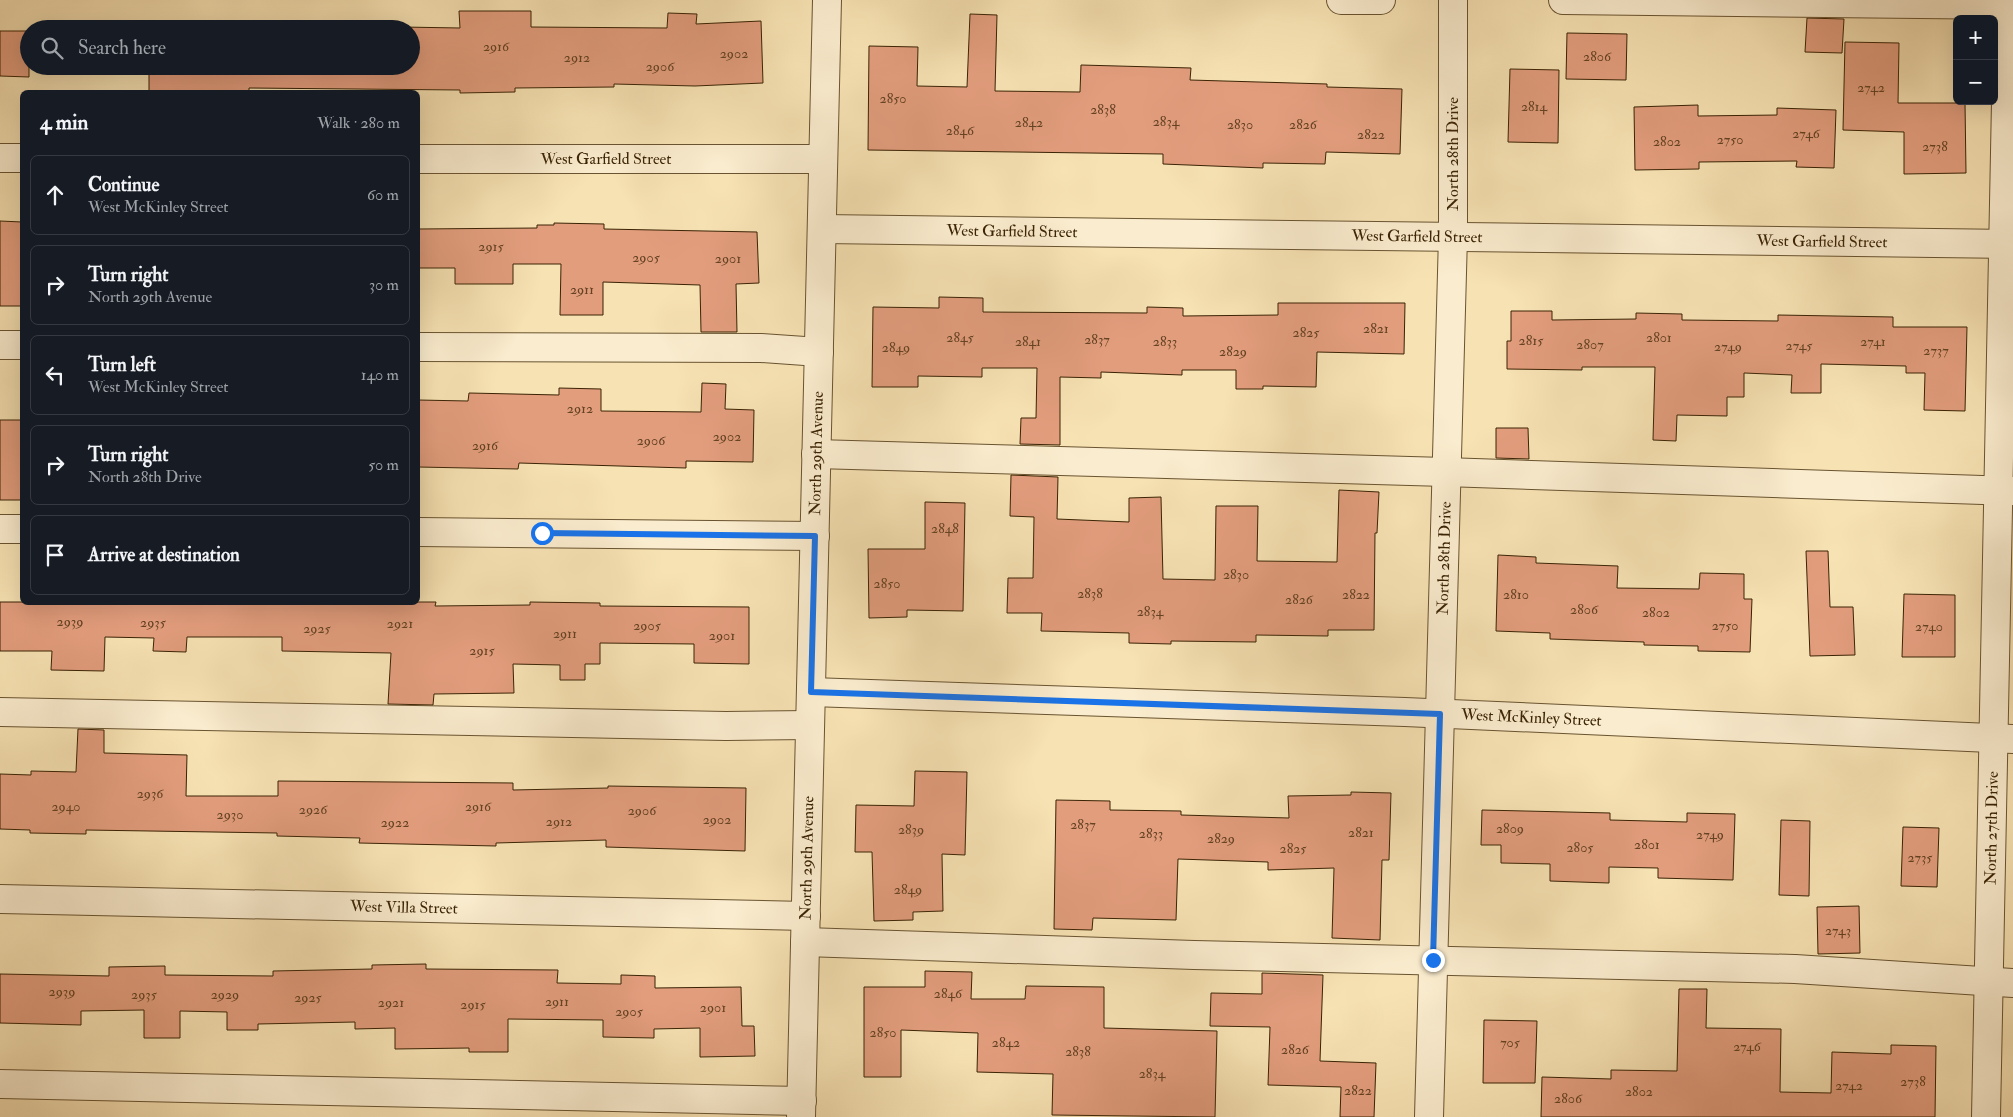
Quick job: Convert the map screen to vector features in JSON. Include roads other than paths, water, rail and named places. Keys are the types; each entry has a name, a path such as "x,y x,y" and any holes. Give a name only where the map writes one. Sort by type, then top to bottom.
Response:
{"street":[{"name":"North 29th Avenue","path":"802,1109 827,0"},
{"path":"1341,0 1381,0"},
{"name":"North 28th Drive","path":"1429,1117 1453,236 1453,0"},
{"path":"1563,0 2010,3"},
{"name":"North 27th Drive","path":"1986,1117 2001,982 2010,3"},
{"path":"0,158 20,158"},
{"name":"West Garfield Street","path":"420,159 823,159"},
{"name":"West Garfield Street","path":"822,229 2008,244"},
{"path":"0,345 20,345"},
{"path":"420,347 761,348 819,352"},
{"path":"816,454 1446,472 2006,491"},
{"path":"0,529 20,529"},
{"path":"420,532 815,536"},
{"name":"West McKinley Street","path":"811,692 1440,714 2003,739"},
{"path":"0,712 726,726 810,725"},
{"name":"West Villa Street","path":"0,899 806,929 1433,960 1795,968 2001,982"},
{"path":"0,1084 802,1109"}]}
